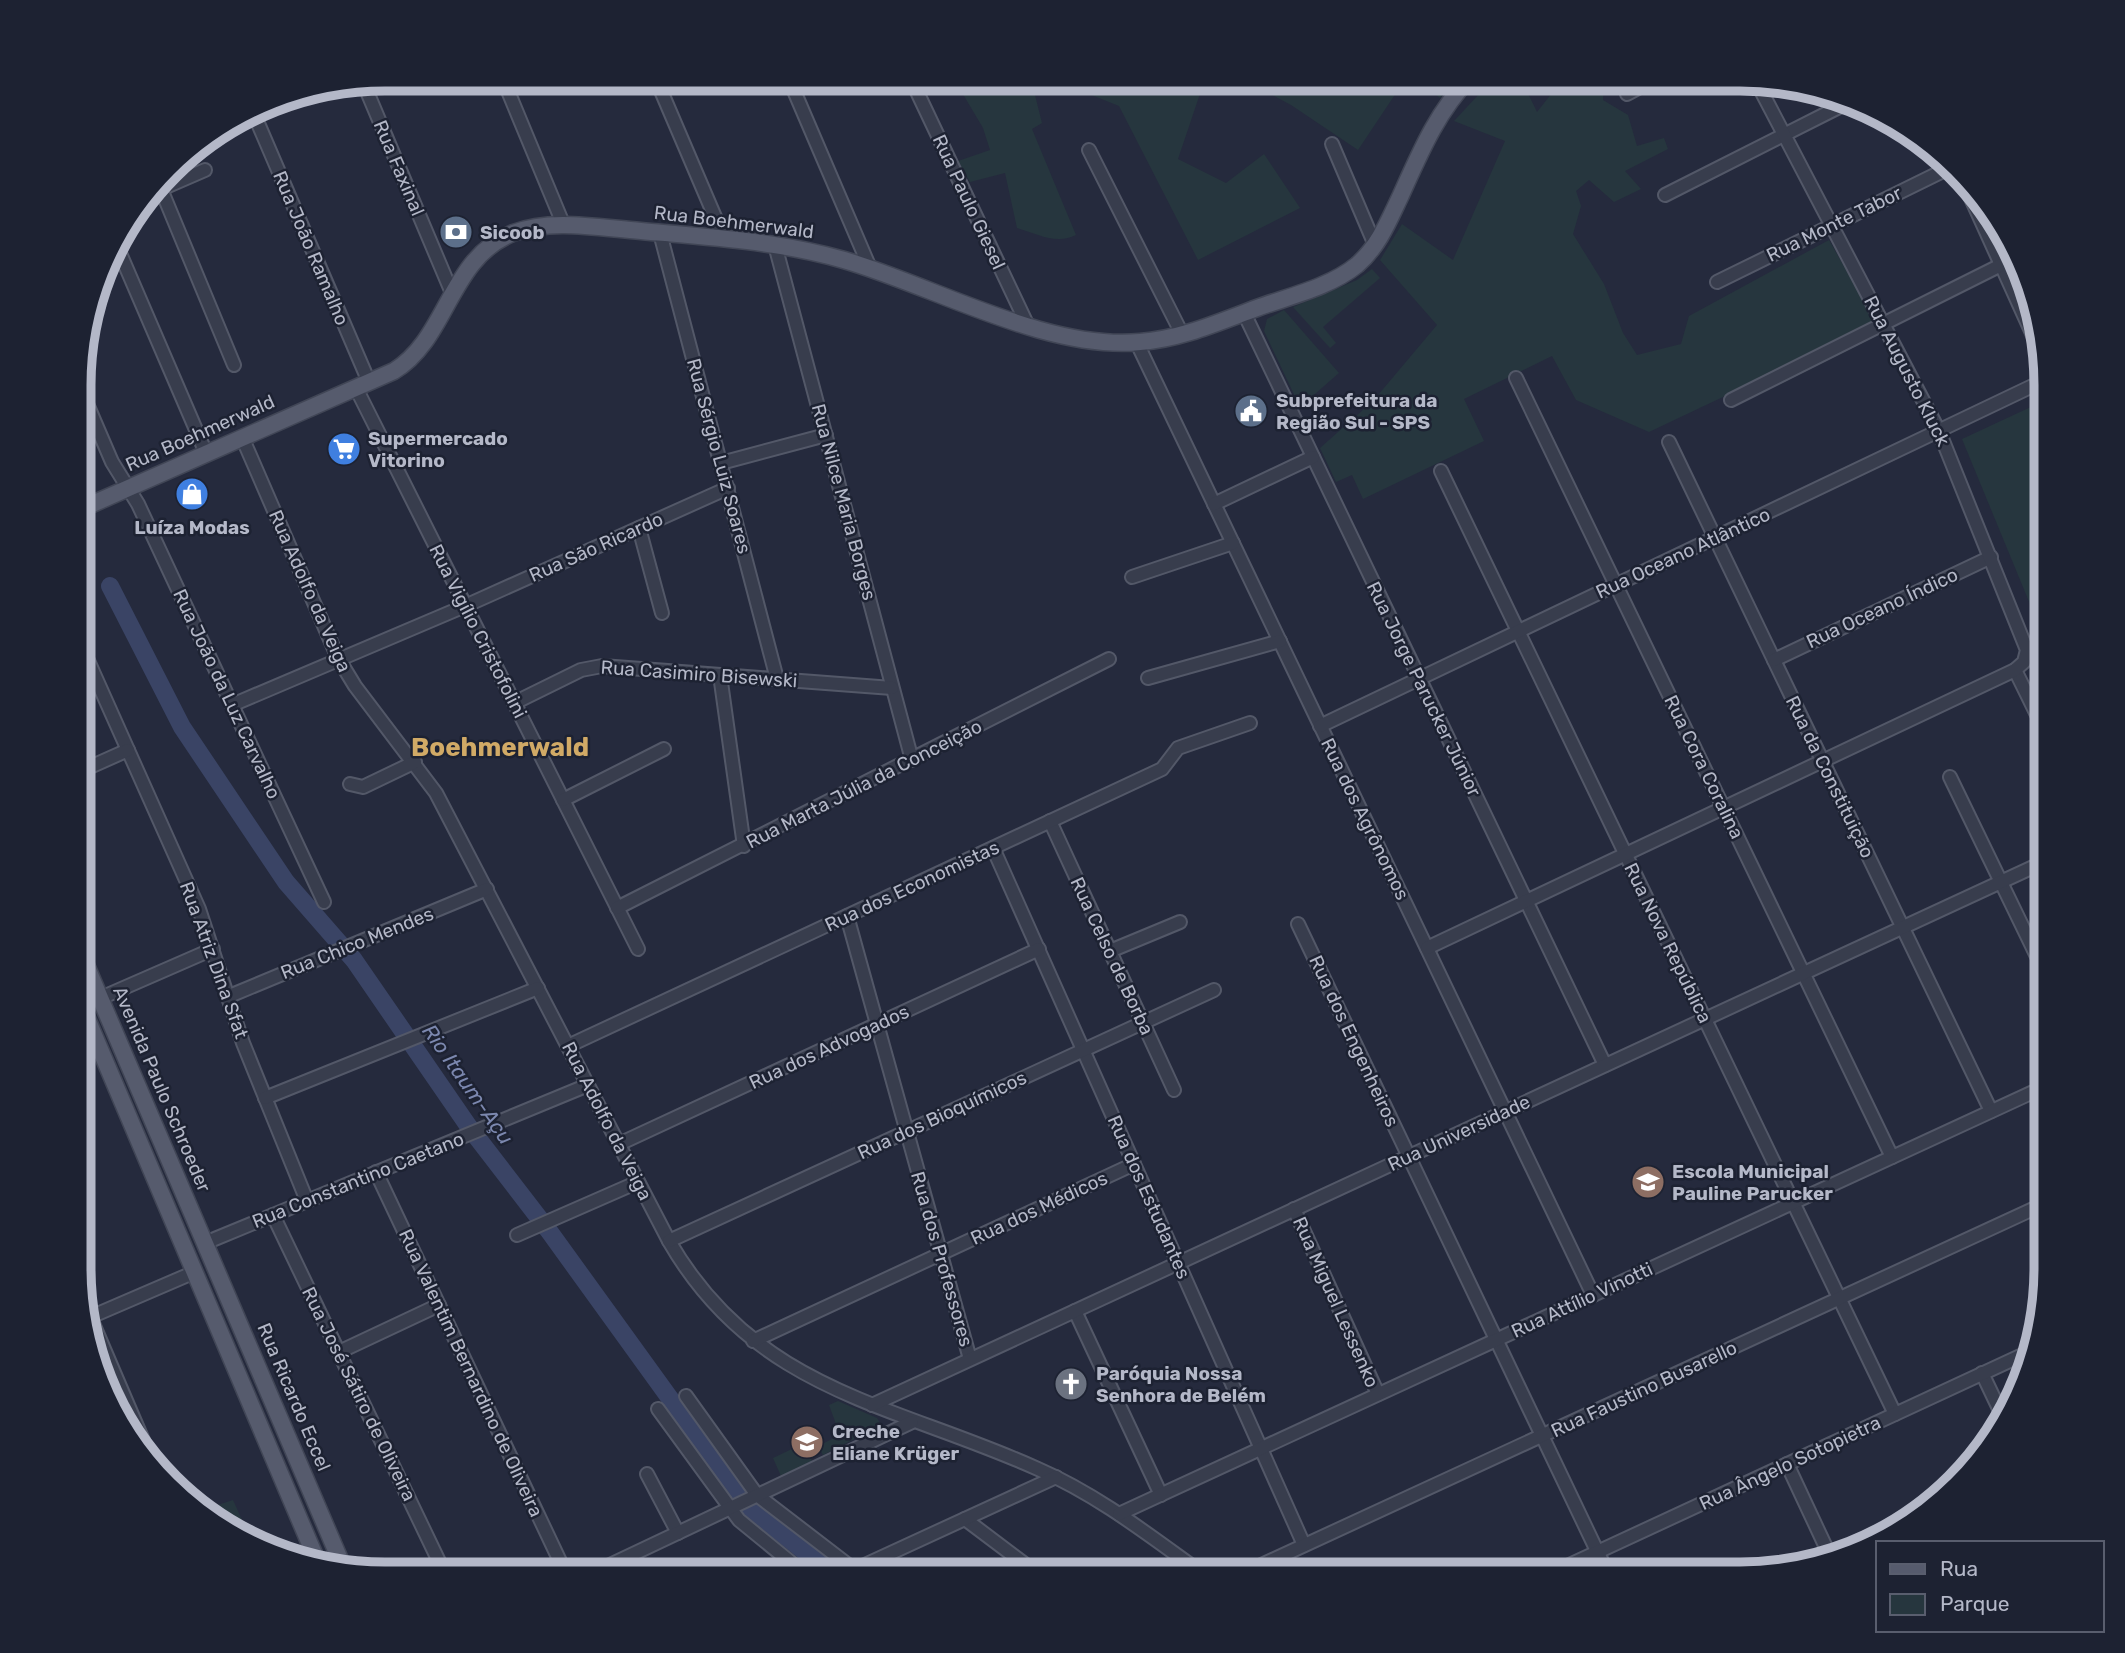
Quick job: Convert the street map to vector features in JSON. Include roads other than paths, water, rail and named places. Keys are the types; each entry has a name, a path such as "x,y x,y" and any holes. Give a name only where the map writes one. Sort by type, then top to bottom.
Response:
{"main road":[{"name":"Rua Boehmerwald","path":"91,504 362,385 411,360 468,268 497,241 527,229 564,226 724,238 775,245 870,268 1027,324 1077,338 1137,343 1182,334 1340,276 1355,266 1375,245 1430,132 1460,91"},
{"name":"Avenida Paulo Schroeder","path":"91,977 205,1243"},
{"path":"91,1028 314,1553"},
{"name":"Rua Ricardo Eccel","path":"205,1243 339,1558"}],"street":[{"path":"508,91 564,226"},
{"path":"661,91 724,238"},
{"path":"794,91 870,268"},
{"name":"Rua Paulo Giesel","path":"917,91 1027,324"},
{"path":"1627,94 1633,91"},
{"name":"Rua Faxinal","path":"367,92 452,293"},
{"name":"Rua Augusto Kluck","path":"1763,92 1939,431 2027,650 2024,662 2015,670"},
{"path":"1665,195 1838,108"},
{"name":"Rua João Ramalho","path":"257,120 362,385"},
{"path":"1332,144 1375,245"},
{"path":"1089,150 1182,334"},
{"path":"169,185 205,170"},
{"name":"Rua Monte Tabor","path":"1717,282 1942,171"},
{"path":"159,197 234,365"},
{"path":"1977,212 2027,321"},
{"name":"Rua Sérgio Luiz Soares","path":"660,233 777,679"},
{"name":"Rua Nilce Maria Borges","path":"775,245 912,760"},
{"path":"121,255 206,453"},
{"path":"1731,400 2001,265"},
{"name":"Rua Jorge Parucker Júnior","path":"1244,313 1605,1065"},
{"name":"Rua dos Agrônomos","path":"1137,343 1593,1295"},
{"name":"Rua Cora Coralina","path":"1516,378 1892,1157"},
{"name":"Rua Vigílio Cristofolini","path":"362,385 465,606 638,950"},
{"name":"Rua Oceano Atlântico","path":"1321,726 2034,385"},
{"name":"Rua João da Luz Carvalho","path":"91,413 324,902"},
{"path":"721,463 826,435"},
{"name":"Rua Adolfo da Veiga","path":"242,437 338,658 355,686 415,762 448,814 669,1241 703,1291 753,1341 791,1368 912,1422 1056,1477 1119,1514 1186,1562"},
{"name":"Rua da Constituição","path":"1669,442 1991,1111"},
{"path":"1214,504 1313,457"},
{"name":"Rua Nova República","path":"1440,471 1895,1414"},
{"name":"Rua São Ricardo","path":"232,705 465,606 727,488"},
{"path":"639,528 662,612"},
{"path":"1132,577 1233,543"},
{"name":"Rua Oceano Índico","path":"1774,660 1991,557"},
{"path":"1147,678 1280,641"},
{"name":"Rua Marta Júlia da Conceição","path":"617,908 1109,659"},
{"name":"Rua Atriz Dina Sfat","path":"91,667 199,909 227,996 307,1201"},
{"name":"Rua Casimiro Bisewski","path":"514,703 595,667 892,688"},
{"path":"1427,948 2015,670 2034,709"},
{"path":"720,675 744,846"},
{"name":"Rua dos Economistas","path":"568,1046 1162,769 1178,748 1250,723"},
{"path":"563,800 664,749"},
{"path":"91,766 128,750"},
{"path":"350,783 363,787 415,762"},
{"path":"1950,777 2034,950"},
{"name":"Rua Celso de Borba","path":"1050,821 1174,1090"},
{"name":"Rua dos Estudantes","path":"993,848 1304,1545"},
{"name":"Rua Universidade","path":"872,1405 2034,867"},
{"name":"Rua Chico Mendes","path":"227,996 487,889"},
{"name":"Rua dos Professores","path":"847,916 970,1360"},
{"path":"1110,951 1180,922"},
{"name":"Rua dos Engenheiros","path":"1298,924 1602,1562"},
{"path":"91,1001 213,949"},
{"name":"Rua dos Advogados","path":"619,1144 1039,949"},
{"path":"265,1098 538,988"},
{"name":"Rua dos Bioquímicos","path":"669,1241 1214,990"},
{"name":"Rua Constantino Caetano","path":"205,1243 588,1085"},
{"name":"Rua Attílio Vinotti","path":"1119,1514 2034,1091"},
{"name":"Rua dos Médicos","path":"753,1341 1134,1164"},
{"name":"Rua Valentim Bernardino de Oliveira","path":"376,1172 560,1562"},
{"path":"517,1235 638,1182"},
{"name":"Rua Miguel Lessenko","path":"1294,1209 1378,1394"},
{"name":"Rua Faustino Busarello","path":"1268,1562 2034,1209"},
{"name":"Rua José Sátiro de Oliveira","path":"273,1215 439,1562"},
{"path":"95,1315 195,1272"},
{"path":"339,1352 439,1306"},
{"path":"1075,1311 1161,1495"},
{"path":"103,1349 135,1422"},
{"name":"Rua Ângelo Sotopietra","path":"1576,1562 2020,1356"},
{"path":"1982,1373 1999,1408"},
{"path":"686,1396 754,1497 843,1562"},
{"path":"658,1409 752,1533 789,1562"},
{"path":"616,1562 912,1422"},
{"path":"1787,1464 1826,1549"},
{"path":"648,1474 678,1533"},
{"path":"877,1562 1056,1477"},
{"path":"965,1519 1022,1562"}],"waterway":[{"name":"Rio Itaum-Açu","path":"110,586 182,727 286,882 354,960 469,1127 549,1231 739,1494 752,1510 818,1562"}],"place":[{"name":"Sicoob","path":"456,232"},
{"name":"Subprefeitura da Região Sul - SPS","path":"1251,411"},
{"name":"Supermercado Vitorino","path":"344,449"},
{"name":"Luíza Modas","path":"192,494"},
{"name":"Escola Municipal Pauline Parucker","path":"1648,1182"},
{"name":"Paróquia Nossa Senhora de Belém","path":"1071,1384"},
{"name":"Creche Eliane Krüger","path":"807,1442"}],"district":[{"name":"Boehmerwald","path":"500,747"}]}
